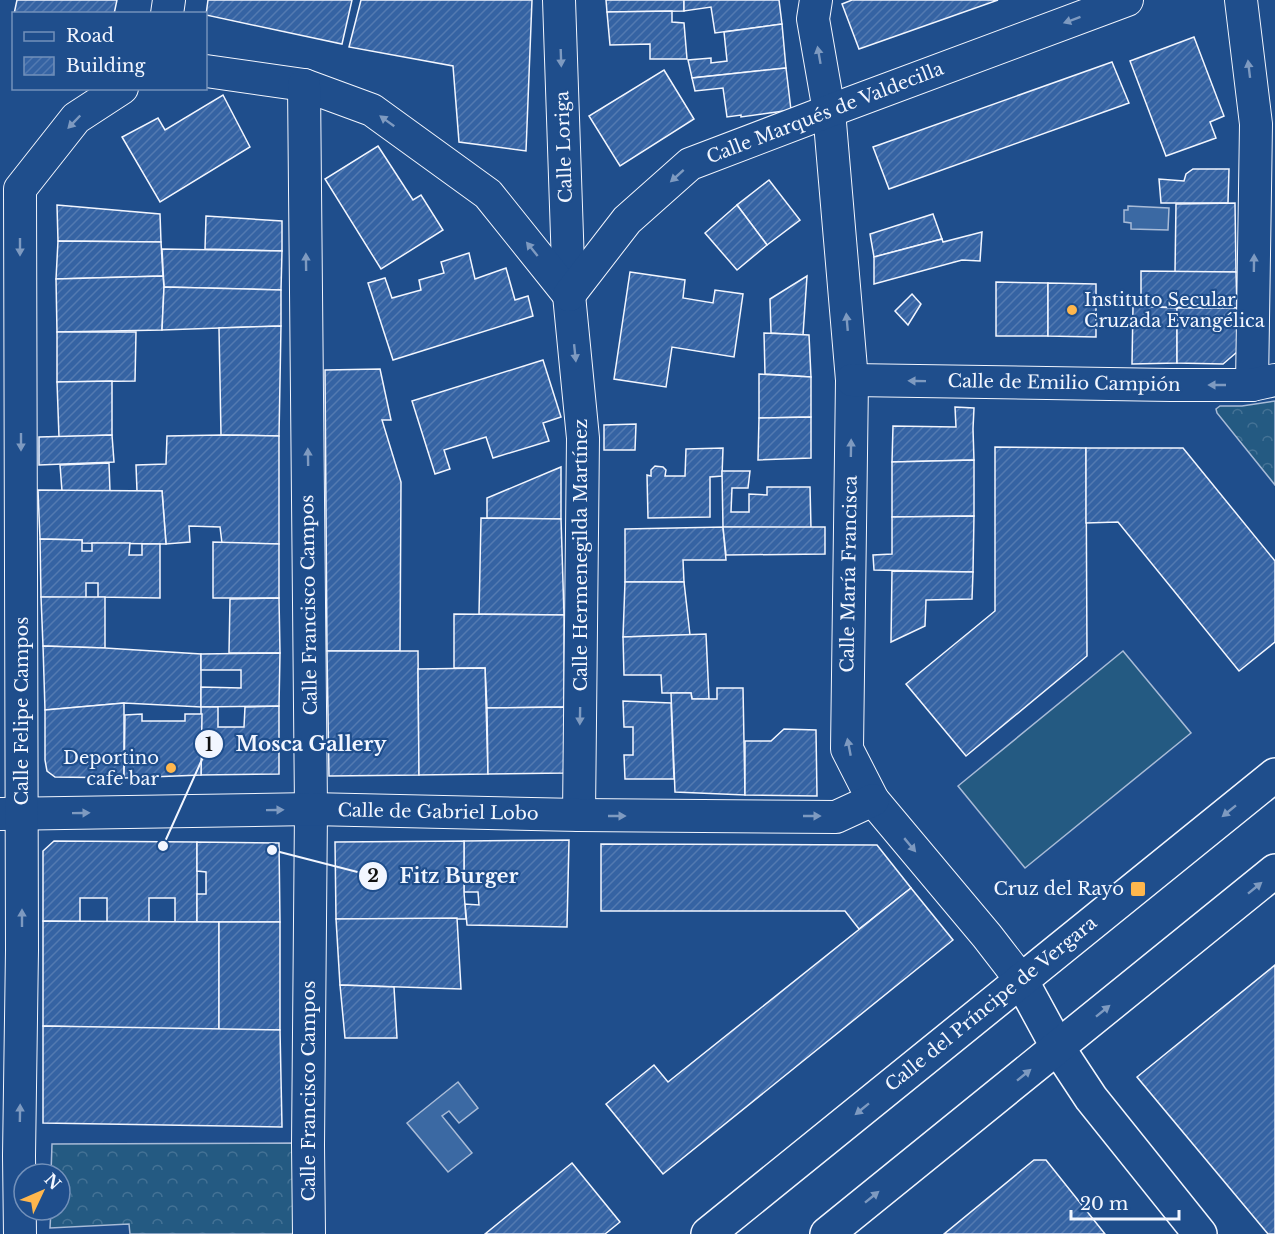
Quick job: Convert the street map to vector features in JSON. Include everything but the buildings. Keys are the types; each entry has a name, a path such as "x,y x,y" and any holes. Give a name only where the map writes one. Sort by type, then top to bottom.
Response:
{"main road":[{"name":"Calle del Príncipe de Vergara","path":"708,1234 1275,775"},
{"path":"827,1234 1275,871"},
{"path":"1021,980 1058,1048 1091,1098 1200,1234"}],"street":[{"name":"Calle Loriga","path":"559,0 569,295"},
{"name":"Calle María Francisca","path":"816,0 813,19 829,111 852,380 847,749 873,800 1021,980"},
{"name":"Calle Marqués de Valdecilla","path":"569,295 627,220 690,164 1127,0"},
{"path":"1241,0 1256,124 1263,382"},
{"path":"207,71 304,85 372,111 488,194 569,295"},
{"name":"Calle Francisco Campos","path":"304,85 311,809 309,1234"},
{"name":"Calle Felipe Campos","path":"20,1234 10,1155 22,950 11,814 20,189 76,118 119,90"},
{"name":"Calle Hermenegilda Martínez","path":"569,295 584,438 579,815"},
{"name":"Calle de Emilio Campión","path":"852,380 1171,385 1263,382"},
{"name":"Calle de Gabriel Lobo","path":"11,814 311,809 579,815 836,817 873,800"}],"green space":[{"path":"1275,401 1275,485 1216,409 1220,406 1242,406"},
{"path":"1123,651 1191,733 1025,868 958,786"},
{"path":"293,1143 294,1234 130,1234 129,1224 50,1228 50,1222 72,1222 72,1162 51,1162 52,1144"}],"shaded area":[{"path":"1128,206 1169,208 1168,230 1131,229 1131,223 1124,222 1124,210 1128,210"},
{"path":"458,1082 478,1108 459,1123 449,1111 442,1116 472,1153 448,1172 407,1123"}],"place":[{"name":"Instituto Secular Cruzada Evangélica","path":"1072,310"},
{"name":"Deportino cafe bar","path":"171,768"},
{"name":"Mosca Gallery","path":"163,846"},
{"name":"Fitz Burger","path":"272,850"},
{"name":"Cruz del Rayo","path":"1138,889"}]}
